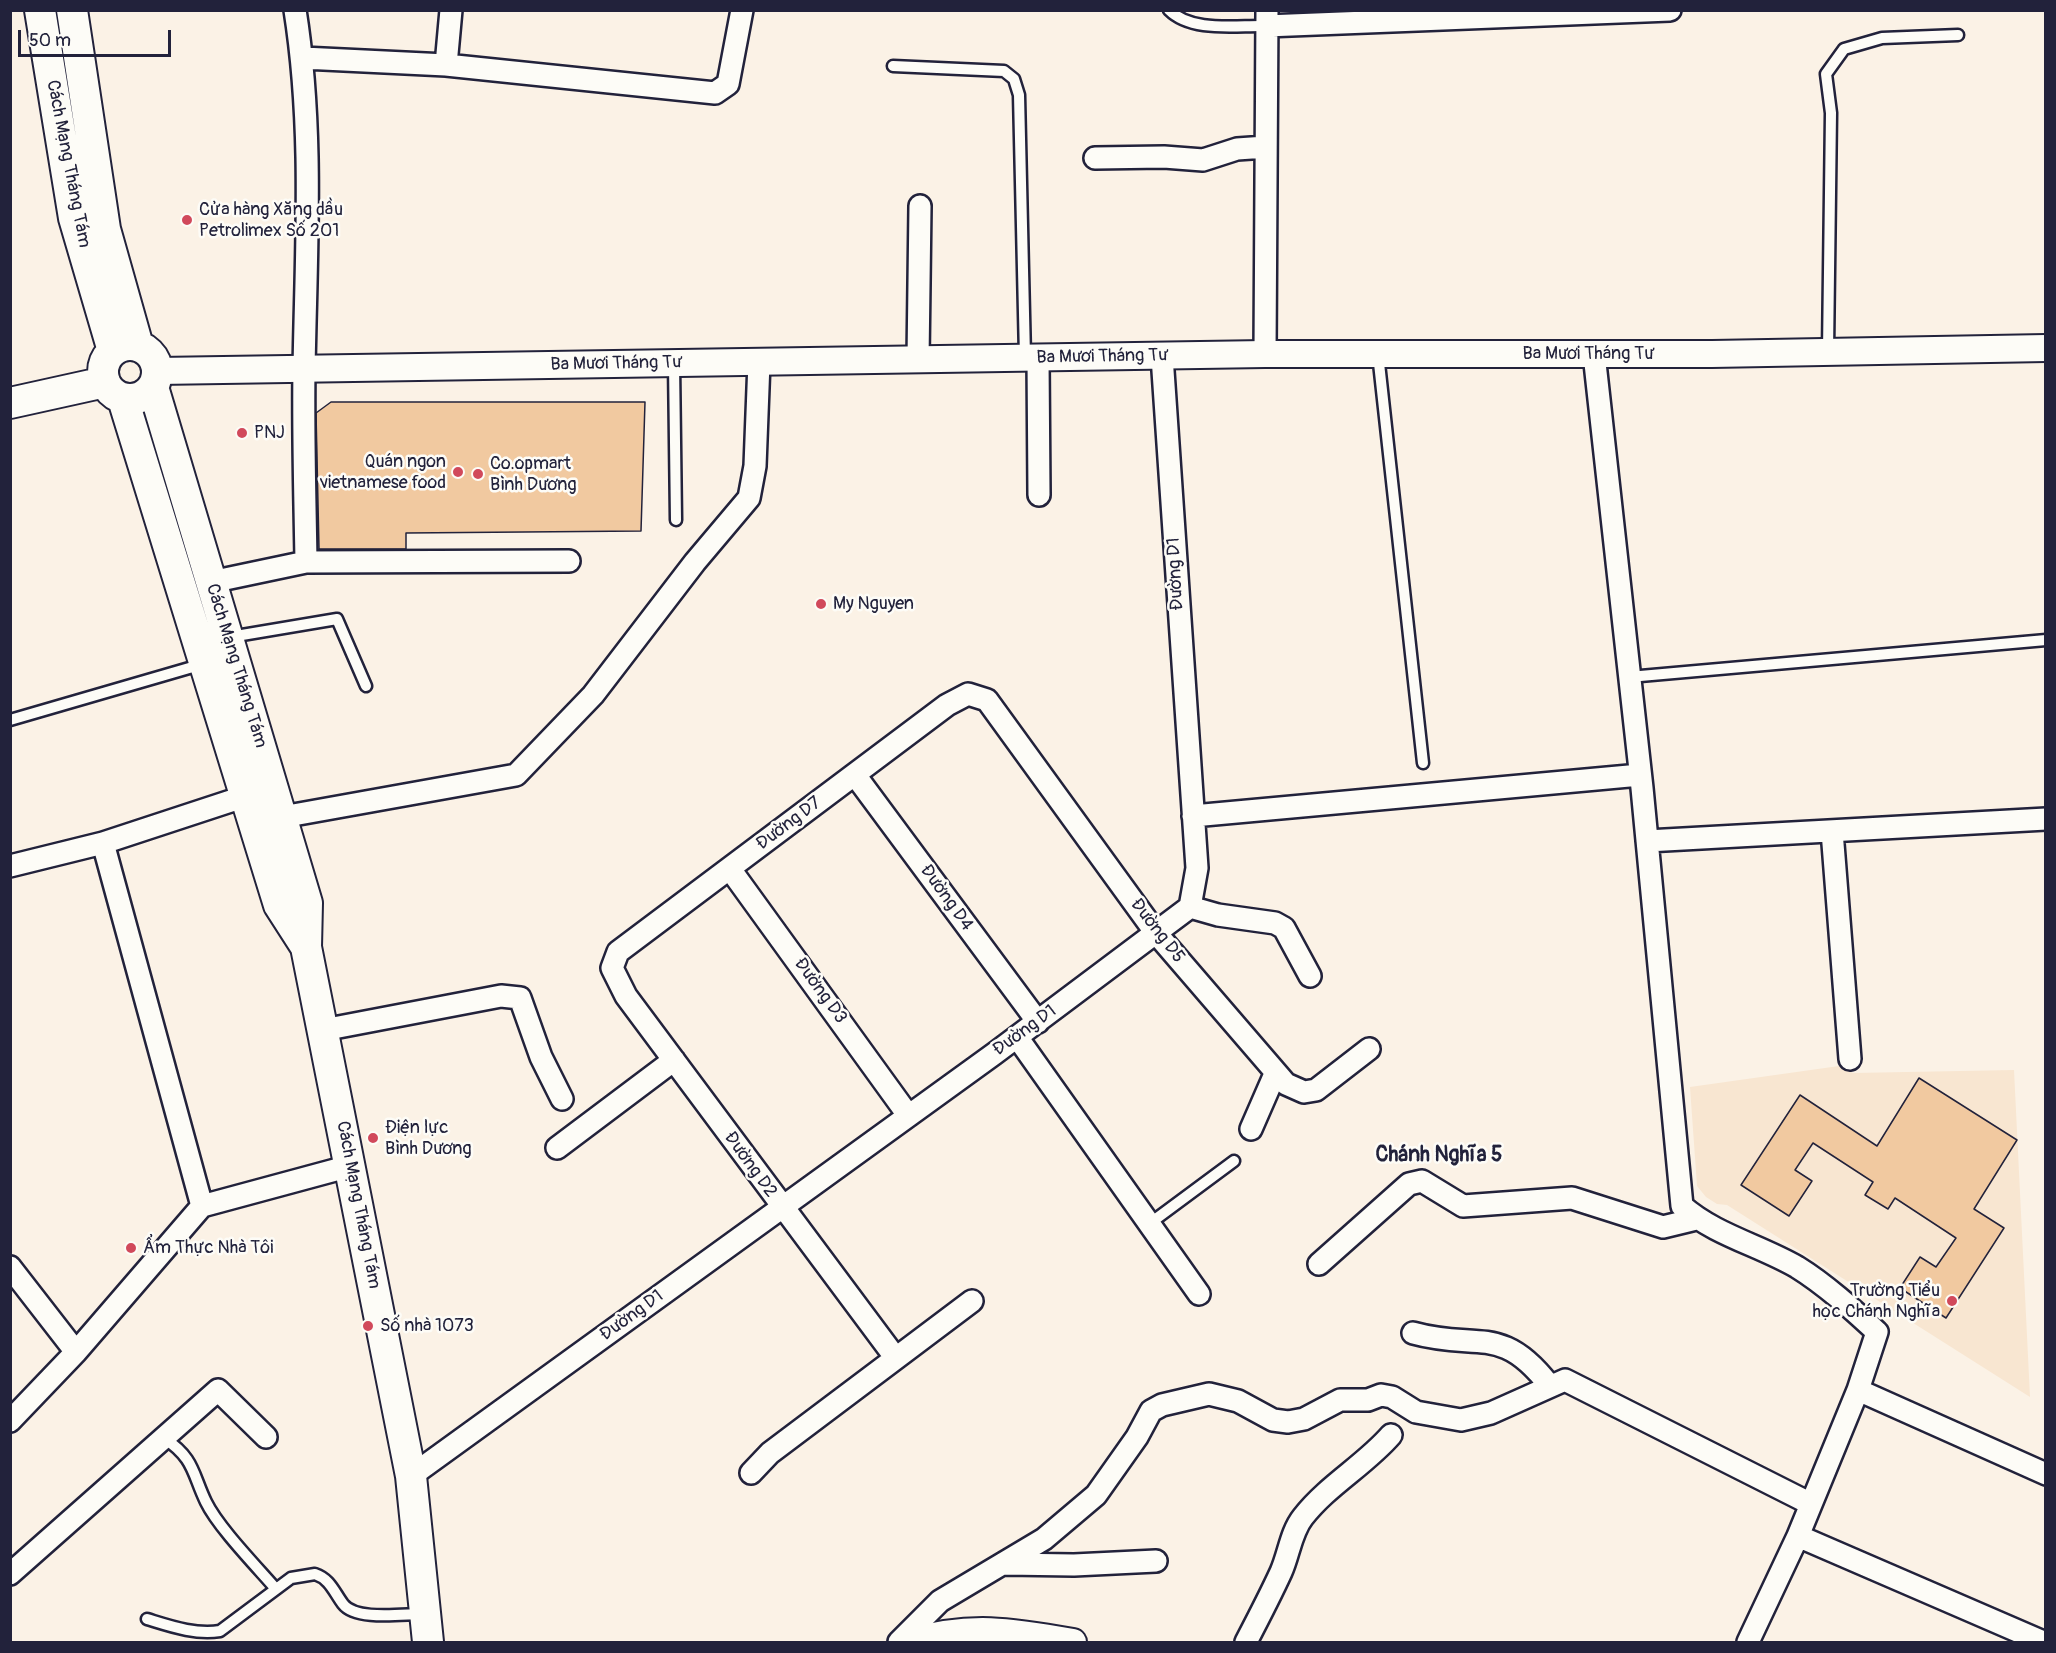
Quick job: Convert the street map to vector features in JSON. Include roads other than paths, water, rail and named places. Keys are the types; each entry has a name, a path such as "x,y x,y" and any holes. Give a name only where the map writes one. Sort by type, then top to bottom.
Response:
{"main road":[{"name":"Cách Mạng Tháng Tám","path":"40,10 74,218 125,348"},
{"name":"Cách Mạng Tháng Tám","path":"72,10 125,348"},
{"path":"10,403 114,390 140,398 155,379 152,355 125,348 104,365 114,390"},
{"name":"Cách Mạng Tháng Tám","path":"155,379 227,638 307,903 306,946 411,1476 427,1628"},
{"name":"Cách Mạng Tháng Tám","path":"114,390 205,664 279,905 306,946"}],"street":[{"path":"295,10 303,58 309,194 304,370 306,562"},
{"path":"446,65 451,10"},
{"path":"303,58 446,65 715,93 728,84 742,10"},
{"path":"1265,354 1267,18 1670,10"},
{"path":"1095,158 1208,160 1237,149 1266,147"},
{"path":"918,360 920,206"},
{"name":"Ba Mươi Tháng Tư","path":"155,379 304,370 674,363 1265,354 1594,354 2046,348"},
{"path":"1594,354 1647,841 1682,1206 1696,1219 1797,1268 1846,1304 1877,1332 1858,1390 1811,1504 1748,1642"},
{"name":"Đường D1","path":"411,1476 1038,1022 1190,907 1197,868 1162,356"},
{"path":"1032,358 1039,495"},
{"path":"282,817 516,775 593,695 695,562 749,498 755,466 759,362"},
{"path":"211,582 306,562 570,561"},
{"name":"Đường D7","path":"612,968 618,952 947,705 968,694 977,695"},
{"name":"Đường D5","path":"977,695 987,700 1156,933 1275,1074 1297,1090 1304,1092 1316,1089 1369,1049"},
{"name":"Đường D4","path":"855,775 1038,1022"},
{"path":"1193,816 1640,775"},
{"path":"10,866 103,843 246,796"},
{"path":"1647,841 2046,819"},
{"path":"1832,831 1850,1059"},
{"path":"103,843 202,1206"},
{"name":"Đường D3","path":"730,869 908,1115"},
{"path":"1190,907 1218,915 1275,923 1284,928 1310,976"},
{"name":"Đường D2","path":"612,968 626,996 895,1357"},
{"path":"323,1030 512,996 520,998 525,1005 541,1058 562,1099"},
{"path":"1017,1037 1199,1294"},
{"path":"558,1148 674,1060"},
{"path":"1251,1129 1275,1074"},
{"path":"10,1421 76,1352 202,1206 350,1166"},
{"path":"1319,1264 1409,1184 1416,1181 1422,1182 1463,1206 1572,1198 1596,1203 1663,1227 1696,1219"},
{"path":"10,1267 76,1352"},
{"path":"752,1473 770,1453 972,1301"},
{"path":"1413,1334 1453,1342 1495,1342 1511,1348 1536,1369 1549,1385"},
{"path":"898,1642 940,1600 1005,1564 1044,1539 1095,1495 1137,1437 1152,1411 1162,1405 1209,1394 1238,1401 1274,1420 1288,1422 1304,1419 1340,1400 1368,1400 1381,1395 1392,1397 1416,1412 1461,1420 1491,1413 1549,1385 1565,1380 1577,1384 1811,1504"},
{"path":"10,1574 218,1390 266,1437"},
{"path":"1858,1390 2046,1474"},
{"path":"1246,1642 1280,1573 1295,1529 1304,1516 1319,1500 1375,1454 1391,1435"},
{"path":"1797,1536 2043,1642"},
{"path":"1005,1564 1074,1565 1156,1560"},
{"path":"909,1642 973,1629 1013,1631 1073,1642"}],"lane":[{"path":"1169,10 1180,19 1197,24 1267,18"},
{"path":"1828,351 1831,113 1826,74 1844,49 1853,46 1882,38 1958,35"},
{"path":"893,66 1004,71 1014,79 1019,95 1032,358"},
{"path":"1378,354 1423,763"},
{"path":"674,363 676,520"},
{"path":"227,638 337,619 366,686"},
{"path":"1629,677 2046,640"},
{"path":"10,720 205,664"},
{"path":"1149,1224 1234,1161"},
{"path":"164,1438 180,1449 194,1469 206,1502 276,1589"},
{"path":"147,1619 199,1632 220,1631 291,1578 315,1574 328,1581 344,1605 358,1614 427,1628"}],"place":[{"name":"Cửa hàng Xăng dầu Petrolimex Số 201","path":"187,220"},
{"name":"PNJ","path":"242,433"},
{"name":"Quán ngon vietnamese food","path":"458,472"},
{"name":"Co.opmart Bình Dương","path":"478,474"},
{"name":"My Nguyen","path":"821,604"},
{"name":"Điện lực Bình Dương","path":"373,1138"},
{"name":"Ẩm Thực Nhà Tôi","path":"131,1248"},
{"name":"Trường Tiểu học Chánh Nghĩa","path":"1952,1301"},
{"name":"Số nhà 1073","path":"368,1326"}],"district":[{"name":"Chánh Nghĩa 5","path":"1439,1156"}]}
